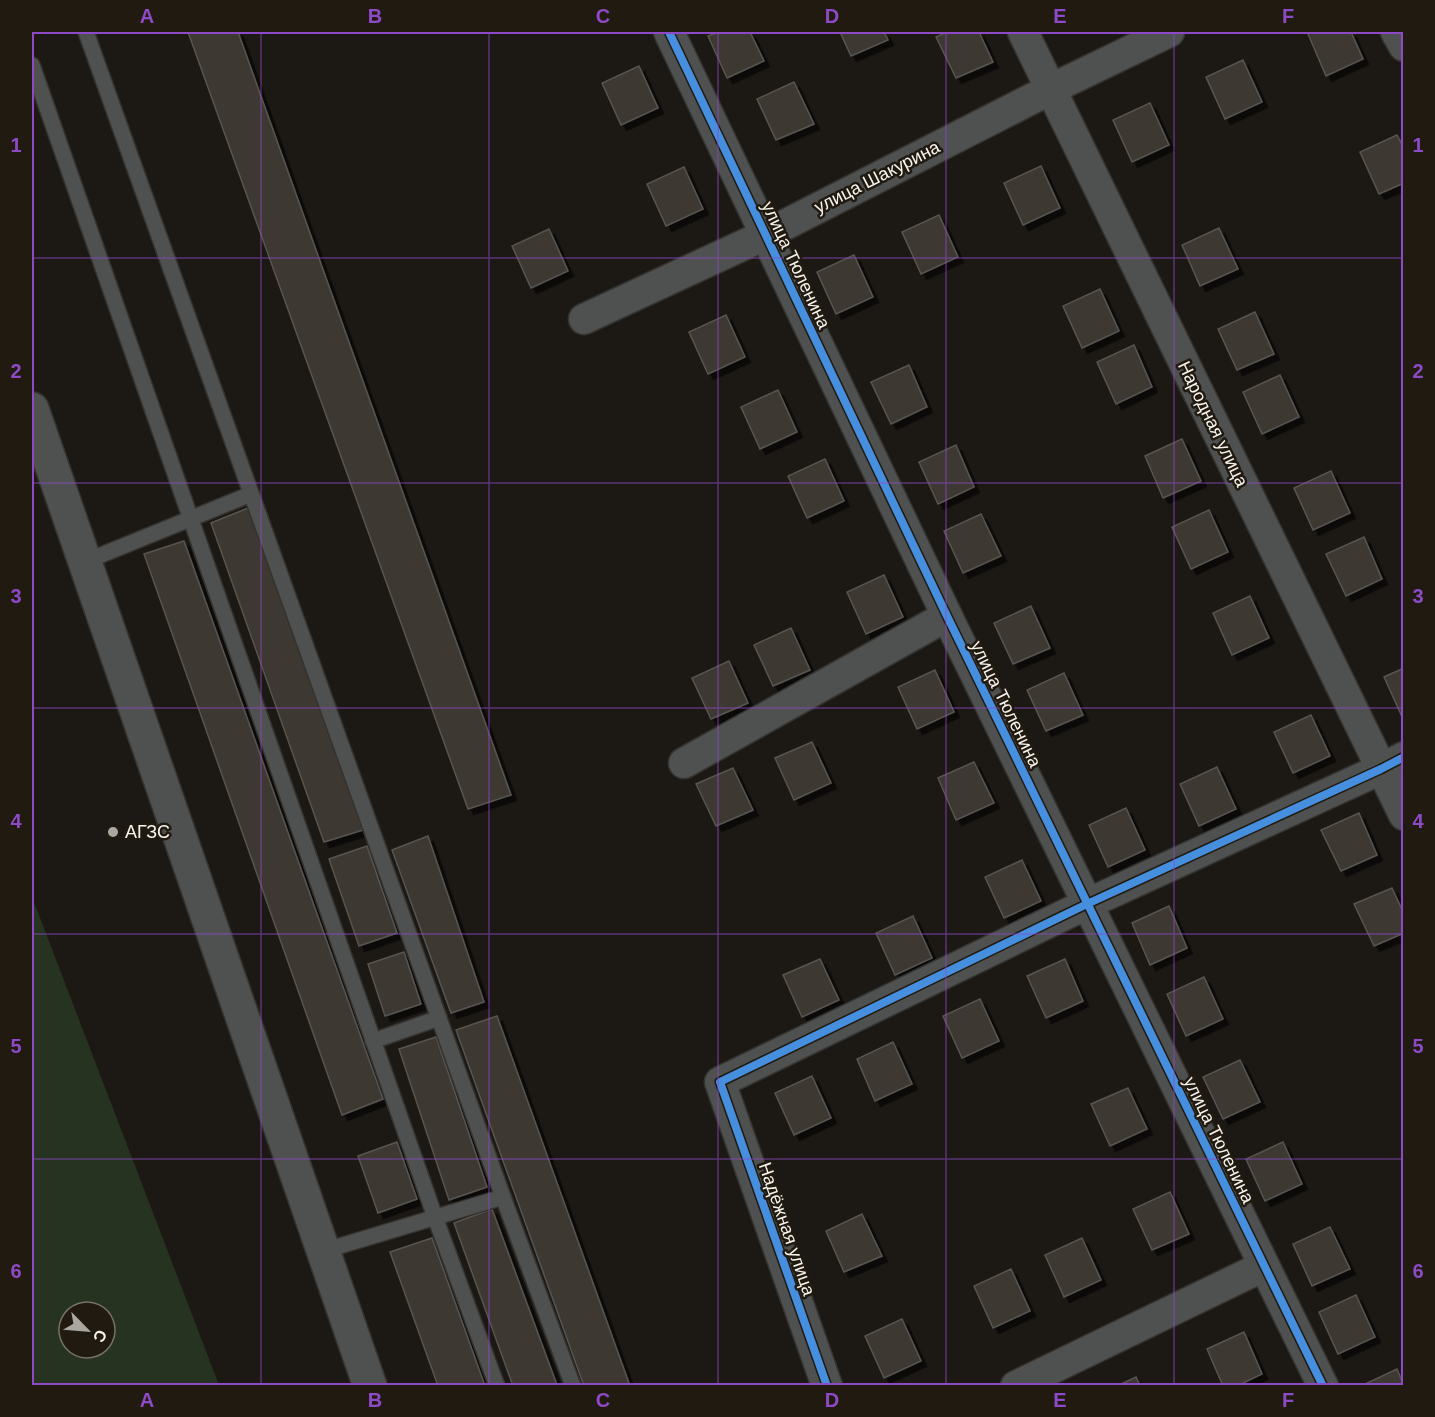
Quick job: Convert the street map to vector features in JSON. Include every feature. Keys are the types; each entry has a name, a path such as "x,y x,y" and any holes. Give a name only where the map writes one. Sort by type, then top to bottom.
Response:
{"street":[{"name":"улица Тюленина","path":"669,32 947,616 1323,1386"},
{"name":"Народная улица","path":"1023,32 1392,763 1404,816"},
{"name":"улица Шакурина","path":"584,319 765,235 1050,89 1169,32"},
{"path":"1396,32 1404,46"},
{"path":"32,410 370,1386"},
{"path":"684,763 947,616"},
{"path":"1087,904 1392,763"},
{"name":"Надёжная улица","path":"827,1386 720,1082 1087,904"},
{"path":"1016,1386 1264,1266"}],"lane":[{"path":"86,32 503,1197 573,1386"},
{"path":"32,65 373,1041 497,1386"},
{"path":"84,562 251,494"},
{"path":"373,1041 439,1018"},
{"path":"323,1251 503,1197"}],"green space":[{"path":"32,897 219,1385 32,1385"}],"building":[{"path":"188,32 238,32 511,795 468,809"},
{"path":"719,32 750,32 764,61 727,78 708,36"},
{"path":"840,32 884,32 888,40 851,56"},
{"path":"948,32 979,32 993,62 956,78 936,37"},
{"path":"1351,32 1363,59 1326,76 1308,34"},
{"path":"1243,60 1262,102 1225,119 1206,77"},
{"path":"639,66 658,108 621,125 602,83"},
{"path":"794,82 814,124 776,140 757,99"},
{"path":"1150,103 1169,145 1132,162 1113,120"},
{"path":"1397,135 1404,148 1404,183 1379,194 1360,152"},
{"path":"1041,166 1060,208 1023,225 1004,183"},
{"path":"684,167 703,209 666,226 647,184"},
{"path":"939,215 958,257 921,274 902,232"},
{"path":"1219,228 1238,269 1200,286 1182,245"},
{"path":"549,229 568,271 531,288 512,246"},
{"path":"854,255 873,297 836,314 817,272"},
{"path":"1100,289 1119,331 1082,348 1063,306"},
{"path":"1255,312 1274,354 1237,370 1218,329"},
{"path":"726,315 745,357 708,374 689,332"},
{"path":"1134,345 1152,387 1116,404 1097,362"},
{"path":"909,365 927,407 891,424 871,382"},
{"path":"1280,375 1299,417 1262,434 1243,392"},
{"path":"778,390 797,432 760,449 741,407"},
{"path":"1182,439 1201,481 1163,498 1145,456"},
{"path":"956,445 974,487 938,504 919,462"},
{"path":"825,459 844,501 807,518 788,476"},
{"path":"1331,471 1350,513 1313,530 1294,488"},
{"path":"253,506 363,830 324,842 211,523"},
{"path":"1209,510 1228,552 1191,569 1172,527"},
{"path":"981,514 1001,556 963,573 944,531"},
{"path":"1364,537 1382,579 1346,596 1326,554"},
{"path":"184,541 383,1099 342,1115 144,554"},
{"path":"884,575 903,617 866,634 847,592"},
{"path":"1250,596 1269,638 1232,655 1213,613"},
{"path":"1031,606 1050,648 1013,664 994,623"},
{"path":"791,628 810,670 773,686 754,645"},
{"path":"729,661 748,703 711,719 692,678"},
{"path":"1404,668 1404,718 1403,719 1384,677"},
{"path":"935,670 954,712 917,729 898,687"},
{"path":"1064,673 1083,715 1046,731 1027,690"},
{"path":"1311,715 1330,756 1293,773 1274,732"},
{"path":"812,742 831,783 794,800 775,758"},
{"path":"974,762 994,803 956,820 938,778"},
{"path":"1217,767 1236,809 1199,826 1180,784"},
{"path":"733,768 753,810 716,826 696,784"},
{"path":"1126,808 1145,850 1108,867 1089,825"},
{"path":"1359,813 1377,855 1341,871 1321,830"},
{"path":"428,836 484,1002 451,1013 392,850"},
{"path":"367,846 397,933 359,946 329,859"},
{"path":"1022,860 1041,901 1004,918 985,877"},
{"path":"1392,888 1404,914 1404,933 1374,946 1354,904"},
{"path":"1169,906 1187,948 1150,965 1132,923"},
{"path":"913,916 932,958 895,975 876,933"},
{"path":"404,952 421,1004 385,1016 368,964"},
{"path":"820,959 839,1000 802,1017 783,975"},
{"path":"1065,959 1083,1001 1046,1018 1027,976"},
{"path":"1204,977 1223,1019 1186,1036 1167,994"},
{"path":"980,999 999,1041 962,1058 943,1016"},
{"path":"497,1016 630,1386 584,1386 456,1030"},
{"path":"436,1037 487,1187 449,1200 399,1049"},
{"path":"893,1042 912,1084 875,1101 857,1059"},
{"path":"1240,1060 1260,1102 1223,1119 1203,1077"},
{"path":"812,1076 831,1118 794,1135 775,1093"},
{"path":"1128,1088 1147,1129 1110,1146 1091,1104"},
{"path":"397,1142 417,1199 378,1213 358,1156"},
{"path":"1283,1142 1302,1184 1265,1201 1246,1159"},
{"path":"1170,1192 1189,1234 1152,1250 1133,1209"},
{"path":"492,1209 557,1386 513,1386 454,1223"},
{"path":"862,1214 882,1256 844,1272 826,1231"},
{"path":"1330,1227 1350,1269 1312,1286 1293,1244"},
{"path":"432,1238 485,1386 438,1386 390,1252"},
{"path":"1082,1238 1101,1280 1064,1297 1045,1255"},
{"path":"1011,1269 1030,1311 993,1328 974,1286"},
{"path":"1356,1295 1375,1337 1338,1354 1319,1312"},
{"path":"902,1319 921,1361 884,1378 865,1336"},
{"path":"1244,1332 1262,1374 1237,1386 1223,1386 1207,1349"},
{"path":"1397,1369 1404,1386 1361,1386"},
{"path":"1136,1377 1140,1386 1117,1386"}],"cycle path":[{"path":"669,32 947,616 1323,1386"},
{"path":"827,1386 720,1082 1087,904 1404,757"}],"place":[{"name":"АГЗС","path":"113,832"}]}
